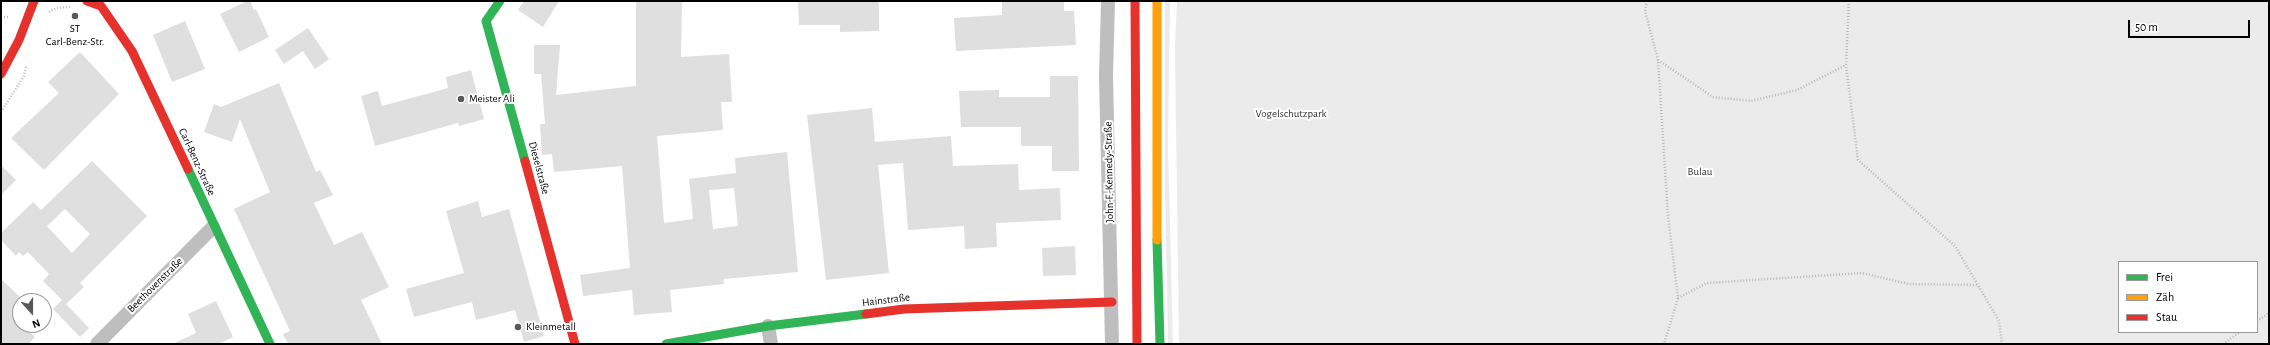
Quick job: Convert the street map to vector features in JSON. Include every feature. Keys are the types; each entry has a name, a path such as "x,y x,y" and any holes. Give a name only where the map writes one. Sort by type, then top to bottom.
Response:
{"street":[{"path":"1,74 19,40 34,1"},
{"name":"Carl-Benz-Straße","path":"88,1 100,6 132,51 270,344"},
{"name":"Dieselstraße","path":"500,1 486,21 575,344"},
{"name":"John-F.-Kennedy-Straße","path":"1108,1 1106,76 1112,344"},
{"path":"1135,1 1136,344"},
{"path":"1157,1 1156,185 1160,344"},
{"name":"Beethovenstraße","path":"97,344 214,227"},
{"name":"Hainstraße","path":"666,344 768,326 921,308 989,308 1112,302"},
{"path":"768,326 771,344"}],"path":[{"path":"1647,1 1645,11 1658,60 1668,216 1678,298 1664,344"},
{"path":"1849,1 1846,65 1858,160 1955,246 1999,321 2002,344"},
{"path":"46,14 56,8 75,8"},
{"path":"1,17 10,17"},
{"path":"1658,60 1713,97 1751,101 1797,90 1846,65"},
{"path":"1,112 24,76 28,62"},
{"path":"1678,298 1707,283 1862,273 1909,284 1978,285"},
{"path":"2258,320 2269,313"},
{"path":"2223,344 2239,333"}],"green space":[{"path":"1165,1 1170,1 1168,148 1173,344 1168,344 1165,187"},
{"name":"Bulau","path":"1177,1 2269,1 2269,344 1179,344 1175,45"}],"building":[{"path":"250,1 254,10 256,9 269,37 239,52 220,14"},
{"path":"524,1 559,1 543,27 518,10"},
{"path":"636,1 682,1 681,57 729,54 732,102 721,102 723,130 657,136 664,223 693,219 689,179 736,173 735,158 787,152 798,272 724,279 724,284 670,290 672,312 634,315 632,290 583,296 580,275 630,268 622,166 554,172 552,154 542,155 540,124 545,124 541,74 534,74 534,45 560,45 556,95 636,86","holes":["734,188 738,226 713,229 709,190"]},
{"path":"798,1 879,1 879,31 840,32 840,25 799,25"},
{"path":"1002,1 1064,1 1064,11 1074,11 1076,45 956,51 954,18 1002,15"},
{"path":"185,21 205,69 172,82 153,35"},
{"path":"308,28 329,59 315,69 303,51 284,64 275,50"},
{"path":"80,52 119,94 44,170 11,138 59,93 48,82"},
{"path":"471,70 484,119 459,126 458,123 375,146 361,96 378,91 382,106 448,88 446,77"},
{"path":"1050,76 1078,76 1079,171 1052,171 1052,146 1021,146 1021,127 961,127 959,91 999,90 999,97 1050,97"},
{"path":"279,83 316,172 320,170 333,195 314,203 334,245 362,232 389,287 361,300 382,344 288,344 283,334 290,331 234,209 270,192 240,119 232,142 204,132 214,104 221,107"},
{"path":"872,108 875,142 951,136 953,166 1018,164 1019,190 1060,188 1061,220 996,223 997,247 965,249 964,226 908,230 903,163 878,165 889,273 826,280 807,115"},
{"path":"92,161 147,216 80,283 84,287 66,304 89,328 80,337 53,309 62,300 43,281 49,274 28,252 23,256 19,252 16,256 1,240 1,233 33,202 41,210","holes":["65,209 90,234 72,253 47,226"]},
{"path":"1,165 16,180 1,195"},
{"path":"478,201 482,217 509,209 544,336 524,342 515,310 476,320 472,302 414,317 406,289 464,273 446,211"},
{"path":"1075,246 1076,275 1043,276 1042,248"},
{"path":"1,279 16,293 12,293 12,333 31,333 35,337 28,344 1,344"},
{"path":"216,301 233,337 219,344 172,344 196,333 188,314"}],"traffic: fast":[{"path":"500,1 486,21 525,161"},
{"path":"188,169 270,344"},
{"path":"1157,240 1160,344"},
{"path":"666,344 768,326 866,314"}],"traffic: slow":[{"path":"1157,1 1157,240"}],"traffic: jam":[{"path":"1,74 19,40 34,1"},
{"path":"87,1 101,6 132,51 188,169"},
{"path":"1135,1 1137,344"},
{"path":"525,161 575,344"},
{"path":"866,314 904,309 1112,302"}],"place":[{"name":"ST Carl-Benz-Str.","path":"75,16"},
{"name":"Meister Ali","path":"461,99"},
{"name":"Kleinmetall","path":"518,327"}],"park label":[{"name":"Vogelschutzpark","path":"1291,114"}]}
